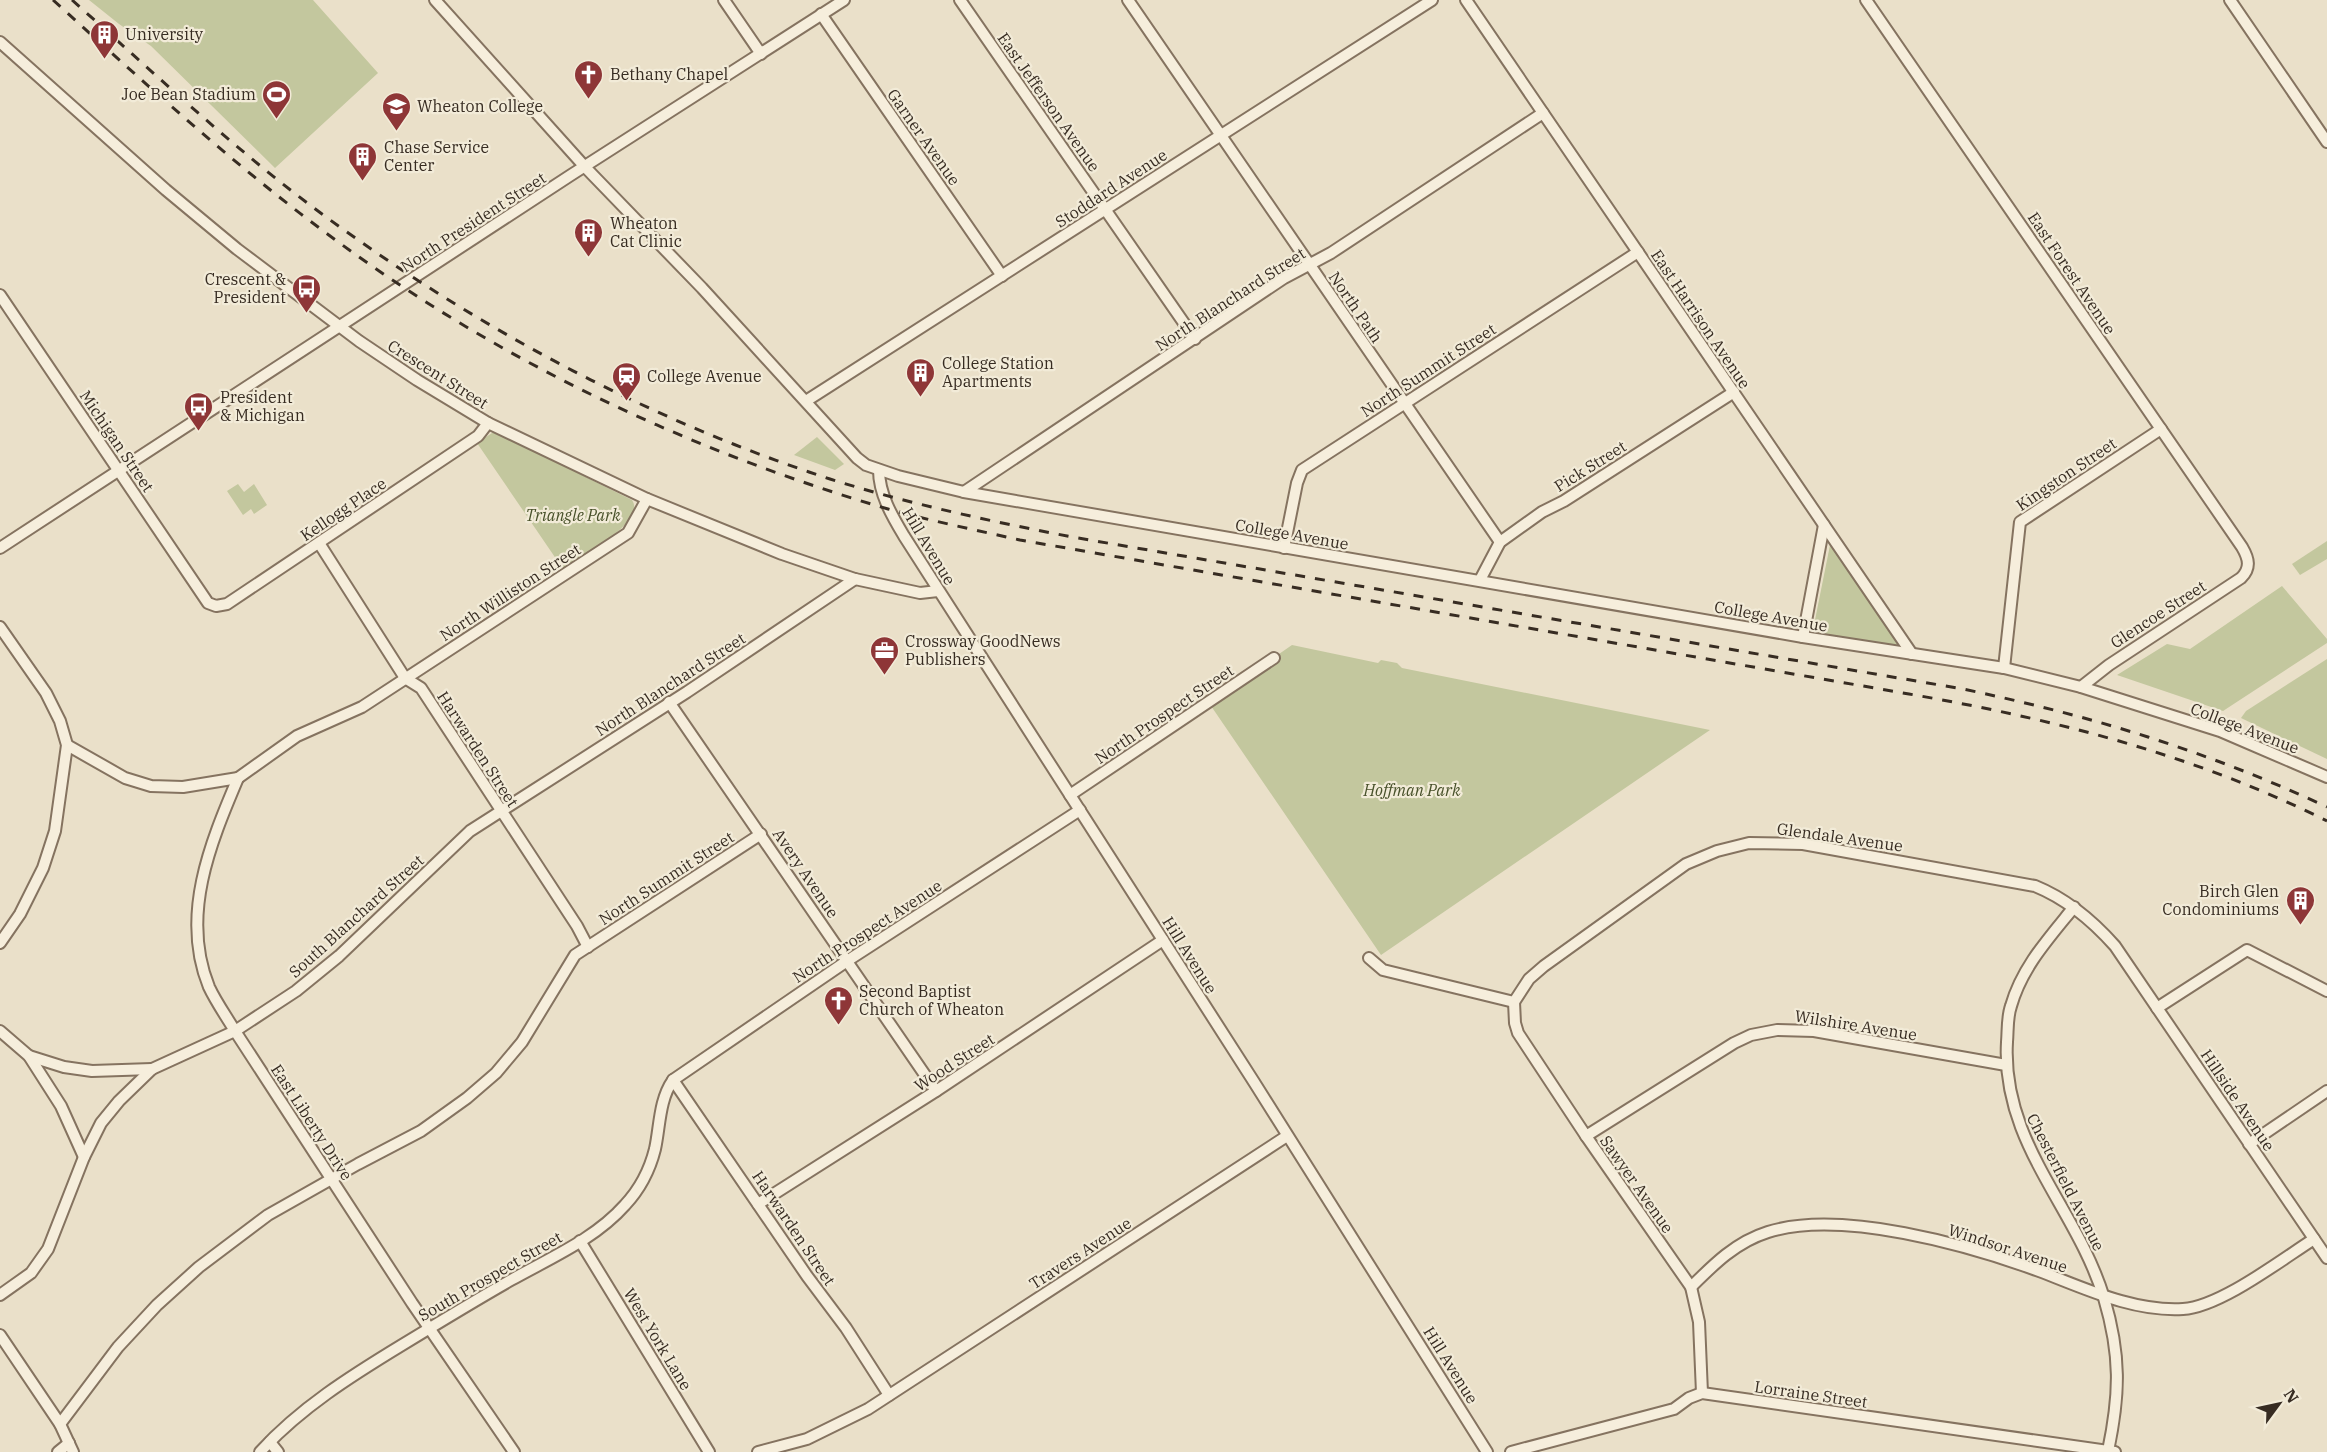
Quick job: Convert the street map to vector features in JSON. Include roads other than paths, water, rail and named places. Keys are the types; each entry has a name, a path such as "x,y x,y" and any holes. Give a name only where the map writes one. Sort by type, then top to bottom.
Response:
{"street":[{"name":"College Avenue","path":"435,0 585,167 702,288 806,401 856,459 879,470 964,492 1803,637 2004,668 2081,687 2220,732 2327,777"},
{"path":"723,0 761,54"},
{"name":"North President Street","path":"0,548 844,0"},
{"name":"East Jefferson Avenue","path":"960,0 1195,339"},
{"name":"North Path","path":"1128,0 1500,542"},
{"name":"Stoddard Avenue","path":"806,401 1432,0"},
{"name":"East Harrison Avenue","path":"1466,0 1912,654"},
{"name":"East Forest Avenue","path":"1866,0 2242,548 2249,565"},
{"path":"2230,0 2327,142"},
{"name":"Garner Avenue","path":"821,15 1002,276"},
{"name":"Crescent Street","path":"0,42 202,220 340,327 417,380 489,423 647,499 782,554 855,579 920,593 938,591"},
{"name":"North Blanchard Street","path":"964,492 1284,278 1331,253 1543,113"},
{"name":"North Summit Street","path":"1284,548 1297,483 1302,470 1638,252"},
{"name":"Michigan Street","path":"0,295 208,603"},
{"name":"Pick Street","path":"1480,580 1500,542 1542,512 1564,501 1734,392"},
{"name":"Kellogg Place","path":"208,603 216,606 227,604 478,436 489,423"},
{"name":"Kingston Street","path":"2004,668 2020,522 2161,429"},
{"name":"Hill Avenue","path":"879,470 879,480 889,509 938,591 1163,940 1487,1452"},
{"name":"North Williston Street","path":"238,778 297,736 362,707 628,533 647,499"},
{"path":"1803,637 1824,525"},
{"name":"Harwarden Street","path":"319,543 405,678 421,688 500,812 577,926 588,947"},
{"name":"Glencoe Street","path":"2081,687 2109,665 2241,578 2249,565"},
{"name":"North Blanchard Street","path":"500,812 855,579"},
{"path":"0,627 46,693 60,721 67,745 55,831 43,868 20,914 0,944"},
{"name":"North Prospect Street","path":"1070,795 1274,658"},
{"name":"Avery Avenue","path":"669,702 936,1091"},
{"path":"67,745 125,778 151,786 183,787 238,778"},
{"name":"East Liberty Drive","path":"238,778 213,838 198,900 196,919 203,968 210,987 235,1031 332,1180 514,1452"},
{"name":"North Prospect Avenue","path":"673,1080 847,961 1080,810"},
{"name":"South Blanchard Street","path":"0,1295 31,1273 48,1249 84,1157 107,1116 152,1069 235,1031 296,991 319,973 470,831 500,812"},
{"name":"North Summit Street","path":"60,1424 118,1347 179,1284 268,1215 421,1131 467,1098 496,1073 534,1026 575,955 761,834"},
{"name":"Glendale Avenue","path":"1514,1002 1529,979 1544,966 1676,871 1716,851 1749,843 1803,844 2017,881 2052,893 2074,907 2099,928 2123,959"},
{"name":"Chesterfield Avenue","path":"2074,907 2039,951 2021,979 2010,1008 2006,1065 2013,1107 2029,1149 2070,1222 2103,1297 2113,1337 2118,1377 2112,1451"},
{"name":"Wood Street","path":"758,1204 936,1091 1163,940"},
{"path":"2157,1008 2247,950 2327,991"},
{"path":"1369,958 1383,970 1514,1002"},
{"name":"Hillside Avenue","path":"2123,959 2327,1258"},
{"name":"Sawyer Avenue","path":"1514,1002 1518,1033 1691,1287 1699,1322 1702,1393"},
{"name":"Wilshire Avenue","path":"1586,1136 1734,1043 1766,1032 1788,1029 1814,1031 2006,1065"},
{"path":"0,1031 29,1056 61,1106 84,1157"},
{"path":"29,1056 92,1071 152,1069"},
{"name":"Harwarden Street","path":"673,1080 846,1328 889,1395"},
{"name":"South Prospect Street","path":"260,1452 347,1379 429,1328 580,1241 612,1219 639,1186 654,1151 665,1092 673,1080"},
{"path":"2249,1144 2327,1091"},
{"name":"Travers Avenue","path":"758,1452 828,1430 868,1409 1287,1136"},
{"name":"Windsor Avenue","path":"1691,1287 1719,1259 1734,1248 1767,1232 1803,1226 1847,1224 1924,1238 2000,1258 2103,1297 2182,1310 2222,1298 2314,1239"},
{"name":"West York Lane","path":"580,1241 710,1452"},
{"path":"0,1335 60,1424 71,1448 58,1452"},
{"path":"1511,1452 1674,1409 1689,1398 1702,1393"},
{"name":"Lorraine Street","path":"1702,1393 2112,1451"},
{"path":"270,1442 278,1452"}],"railway":[{"path":"53,0 194,126 266,186 303,216 404,288 535,366 603,400 672,432 815,486 888,509 1020,540 1909,694 2017,715 2175,758 2277,798 2327,821"},
{"path":"72,0 286,187 377,253 500,331 563,366 694,428 762,455 830,479 920,504 1072,537 1963,689 2057,711 2148,737 2238,769 2327,807"}],"place":[{"name":"University","path":"104,60"},
{"name":"Bethany Chapel","path":"589,100"},
{"name":"Joe Bean Stadium","path":"277,120"},
{"name":"Wheaton College","path":"396,132"},
{"name":"Chase Service Center","path":"363,182"},
{"name":"Wheaton Cat Clinic","path":"589,258"},
{"name":"Crescent & President","path":"307,314"},
{"name":"College Station Apartments","path":"921,398"},
{"name":"College Avenue","path":"626,402"},
{"name":"President & Michigan","path":"199,432"},
{"name":"Crossway GoodNews Publishers","path":"884,676"},
{"name":"Birch Glen Condominiums","path":"2300,926"},
{"name":"Second Baptist Church of Wheaton","path":"838,1026"}],"park label":[{"name":"Triangle Park","path":"573,515"},
{"name":"Hoffman Park","path":"1412,790"}]}
